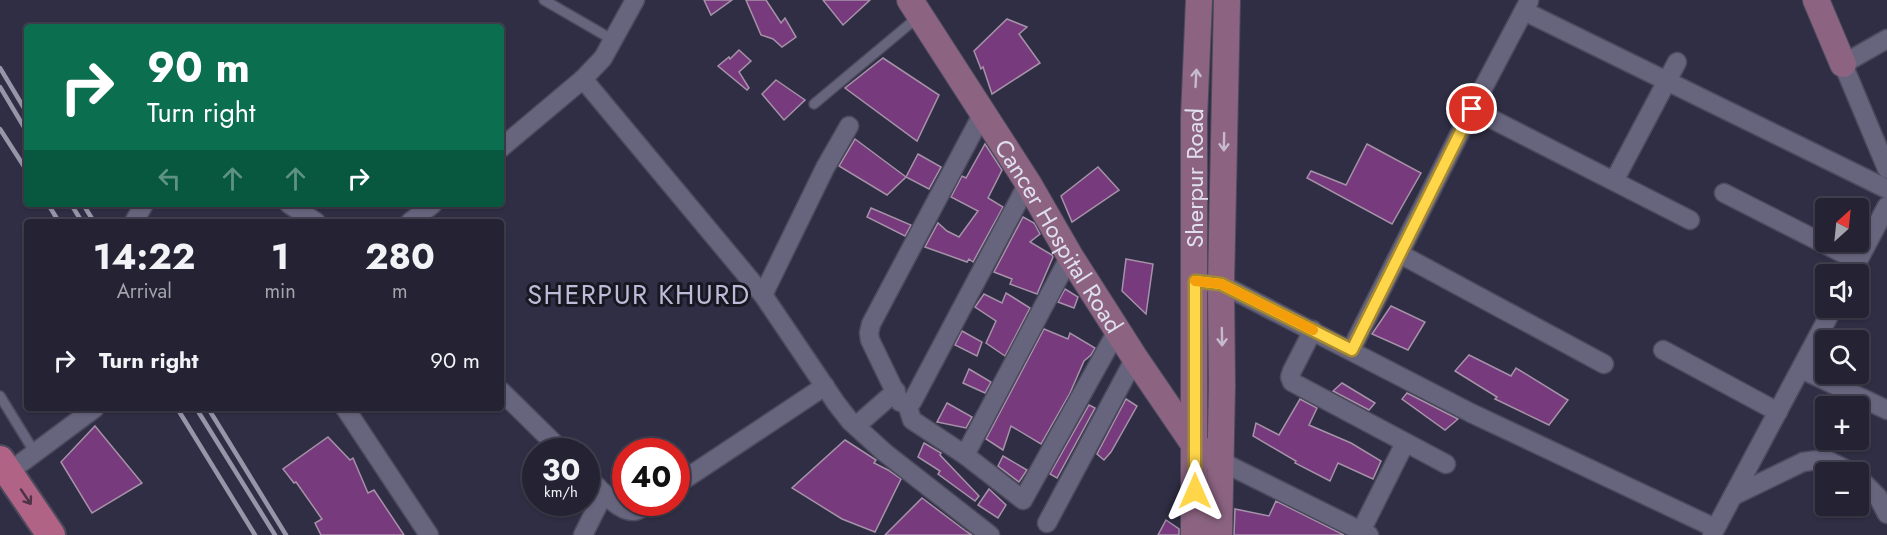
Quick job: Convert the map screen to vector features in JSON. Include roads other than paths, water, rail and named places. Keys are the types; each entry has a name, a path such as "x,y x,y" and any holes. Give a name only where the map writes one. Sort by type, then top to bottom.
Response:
{"main road":[{"path":"5,466 51,535"}],"street":[{"path":"504,145 583,79 603,58 635,0"},
{"name":"Sherpur Road","path":"1194,535 1194,118 1199,0"},
{"name":"Sherpur Road","path":"1219,535 1227,0"},
{"path":"1816,0 1887,169"},
{"path":"1352,350 1526,5 1667,81 1887,189"},
{"name":"Cancer Hospital Road","path":"914,8 1028,183 1117,331 1195,446 1220,460"},
{"path":"1843,64 1887,39"},
{"path":"1614,181 1677,62"},
{"path":"583,79 762,295 836,403 856,426 884,452 982,532"},
{"path":"1472,109 1690,220"},
{"path":"983,113 869,333 870,340 912,420 965,455 1023,500 1117,331"},
{"path":"762,295 825,168 849,126"},
{"path":"901,398 912,402 1028,183"},
{"path":"1724,193 1847,264"},
{"path":"1856,264 1887,206"},
{"path":"294,207 312,219"},
{"path":"414,219 429,207"},
{"path":"1400,254 1604,364"},
{"path":"965,455 1070,256"},
{"path":"1195,281 1221,284 1471,413 1713,532 1828,318"},
{"path":"1313,330 1292,371 1290,377 1292,382 1446,464"},
{"path":"1663,350 1778,412"},
{"path":"1047,523 1136,358"},
{"path":"1801,369 1887,411"},
{"path":"690,476 825,386"},
{"path":"504,394 548,438"},
{"path":"856,426 901,398"},
{"path":"5,466 35,453 91,411"},
{"path":"347,411 429,535"},
{"path":"1220,460 1365,533 1405,443"},
{"path":"1733,496 1803,462 1825,459 1831,462"},
{"path":"1869,488 1878,497 1887,514"},
{"path":"600,489 612,501"},
{"path":"583,535 604,493"}],"lane":[{"path":"544,0 613,40"},
{"path":"813,104 914,8"},
{"path":"0,396 35,453"}],"railway":[{"path":"0,68 24,108"},
{"path":"0,87 24,127"},
{"path":"0,129 24,166"},
{"path":"50,207 57,219"},
{"path":"73,207 80,219"},
{"path":"85,207 92,219"},
{"path":"179,411 255,535"},
{"path":"198,411 275,535"},
{"path":"210,411 286,535"}],"district":[{"name":"SHERPUR KHURD","path":"639,294"}]}
